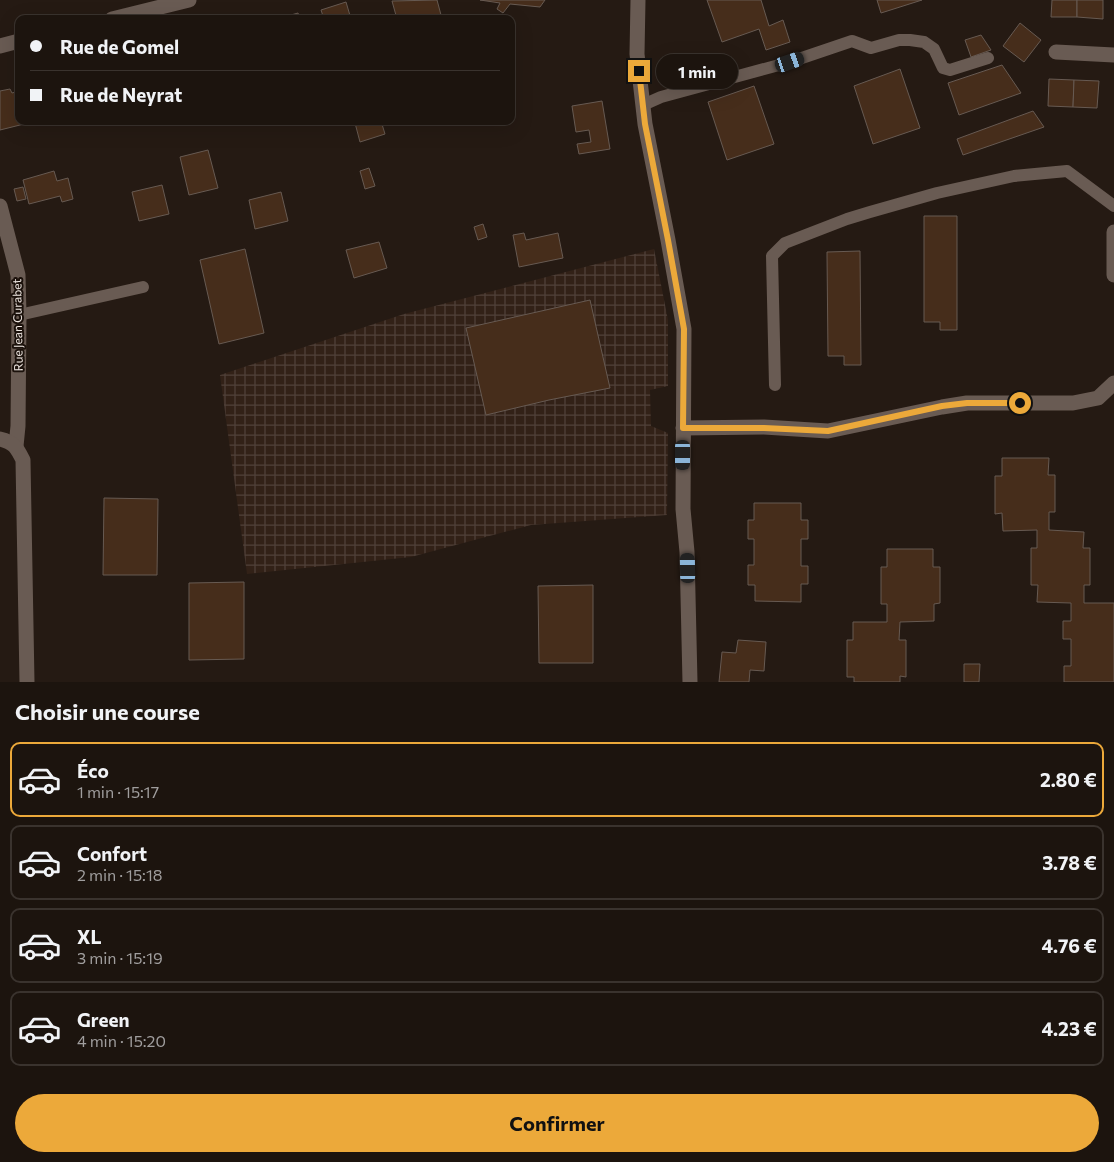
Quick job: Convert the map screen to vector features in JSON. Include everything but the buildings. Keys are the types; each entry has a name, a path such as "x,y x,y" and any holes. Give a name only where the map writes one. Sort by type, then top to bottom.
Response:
{"street":[{"path":"128,15 189,0"},
{"path":"638,0 637,54 645,124 684,329 683,509 688,552 690,682"},
{"path":"0,46 15,42"},
{"path":"1056,52 1114,55"},
{"name":"Rue Jean Curabet","path":"0,206 18,275 18,426 16,446 23,460 27,682"},
{"path":"1114,232 1114,275"},
{"path":"683,428 764,428 828,431 942,406 967,403 1073,403 1098,398 1114,383"},
{"path":"0,439 9,441 16,446"}],"lane":[{"path":"643,104 790,62 852,41 871,48 900,40 924,42 934,48 943,68 950,70 988,58"},
{"path":"775,385 772,256 785,243 870,212 937,193 1014,176 1067,171 1114,206"},
{"path":"19,315 142,287"}],"shaded area":[{"path":"654,249 668,320 668,386 650,390 651,426 668,433 667,515 531,525 411,557 247,574 220,375 404,314"}],"route":[{"path":"639,71 645,124 684,329 683,428 764,428 828,431 942,406 967,403 1020,403"}]}
